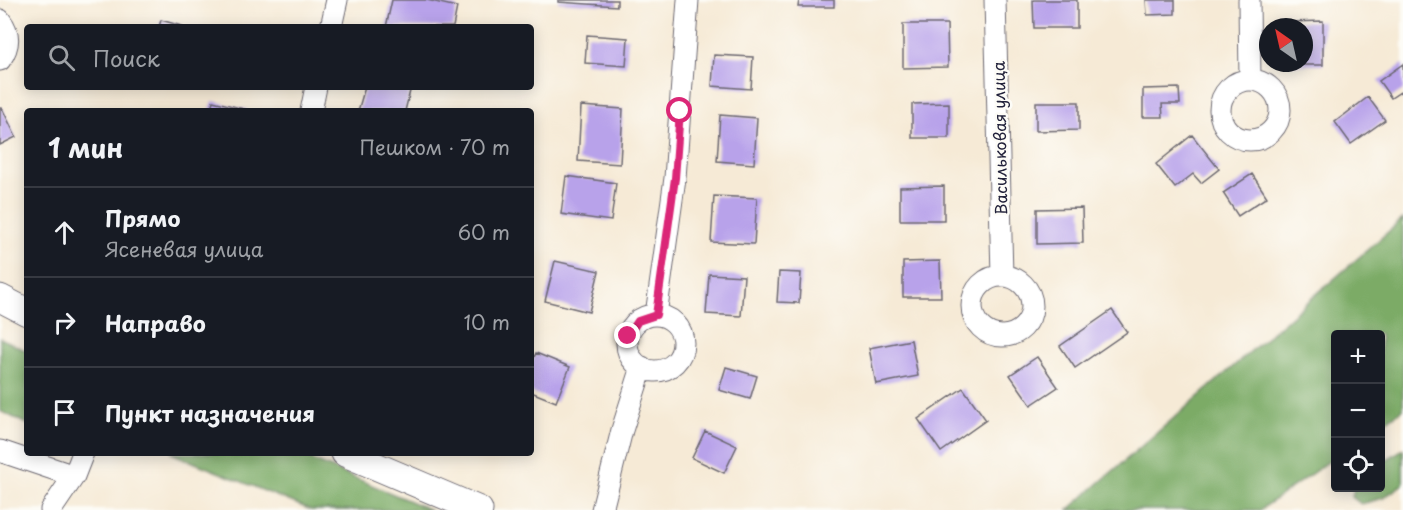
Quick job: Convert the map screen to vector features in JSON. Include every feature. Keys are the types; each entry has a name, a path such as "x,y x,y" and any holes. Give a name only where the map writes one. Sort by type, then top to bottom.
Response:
{"street":[{"path":"332,24 337,0"},
{"path":"656,315 675,178 688,0"},
{"name":"Васильковая улица","path":"996,0 1002,276"},
{"path":"1249,0 1250,80"},
{"path":"0,20 8,39 7,47 0,60"},
{"path":"311,108 315,90"},
{"path":"0,298 24,310"},
{"path":"656,315 673,321 679,328 683,345 681,354 669,368 660,371 651,371 642,367 630,354 628,336 638,321 656,315"},
{"path":"602,510 622,430 642,367"},
{"path":"0,451 74,476"},
{"path":"51,510 74,476 82,456"},
{"path":"352,456 479,510"}],"green space":[{"path":"1403,219 1403,409 1385,422 1385,330 1331,330 1331,460 1260,510 1068,510"},
{"path":"0,338 24,350 24,423 0,411"},
{"path":"1403,449 1403,484 1383,498 1361,504 1352,497 1353,492 1385,492 1385,460"},
{"path":"178,456 303,456 431,510 311,510"}],"building":[{"path":"392,0 427,0 457,7 454,24 387,24"},
{"path":"558,0 617,0 617,6 558,2"},
{"path":"799,0 834,0 834,7 798,7"},
{"path":"1033,0 1077,0 1077,28 1034,28"},
{"path":"1146,0 1175,0 1175,14 1147,15"},
{"path":"161,20 175,24 160,24"},
{"path":"1313,21 1323,21 1323,65 1313,65"},
{"path":"903,24 947,24 948,67 903,68"},
{"path":"587,35 628,38 626,66 585,63"},
{"path":"714,55 753,57 751,89 712,86"},
{"path":"1403,64 1403,90 1391,98 1379,81"},
{"path":"1179,88 1180,104 1162,104 1163,117 1143,117 1143,89"},
{"path":"364,90 410,90 406,108 359,108"},
{"path":"1368,97 1385,120 1351,144 1335,122"},
{"path":"213,101 240,108 211,108"},
{"path":"1036,102 1079,102 1079,130 1036,131"},
{"path":"949,103 949,138 912,138 912,104"},
{"path":"581,106 623,109 620,164 578,161"},
{"path":"0,108 16,137 0,145"},
{"path":"720,115 757,118 754,164 717,161"},
{"path":"1192,135 1219,169 1201,183 1193,174 1175,188 1156,164"},
{"path":"1252,174 1267,197 1238,216 1223,193"},
{"path":"566,176 616,183 611,221 561,214"},
{"path":"944,186 944,220 900,220 900,187"},
{"path":"714,196 757,198 754,244 711,242"},
{"path":"1082,208 1083,243 1037,244 1037,209"},
{"path":"555,261 599,271 589,312 545,301"},
{"path":"940,261 941,297 903,297 903,262"},
{"path":"779,272 801,273 799,303 777,302"},
{"path":"709,274 744,276 741,316 706,314"},
{"path":"1112,310 1127,332 1075,368 1060,346"},
{"path":"911,340 918,376 876,384 869,348"},
{"path":"536,353 570,367 556,402 534,393"},
{"path":"1037,357 1058,387 1031,405 1010,375"},
{"path":"726,367 757,376 750,399 719,390"},
{"path":"963,388 986,420 941,452 918,419"},
{"path":"705,431 737,446 724,473 692,458"}],"route":[{"path":"628,336 638,321 656,315 675,178 680,111"}]}
